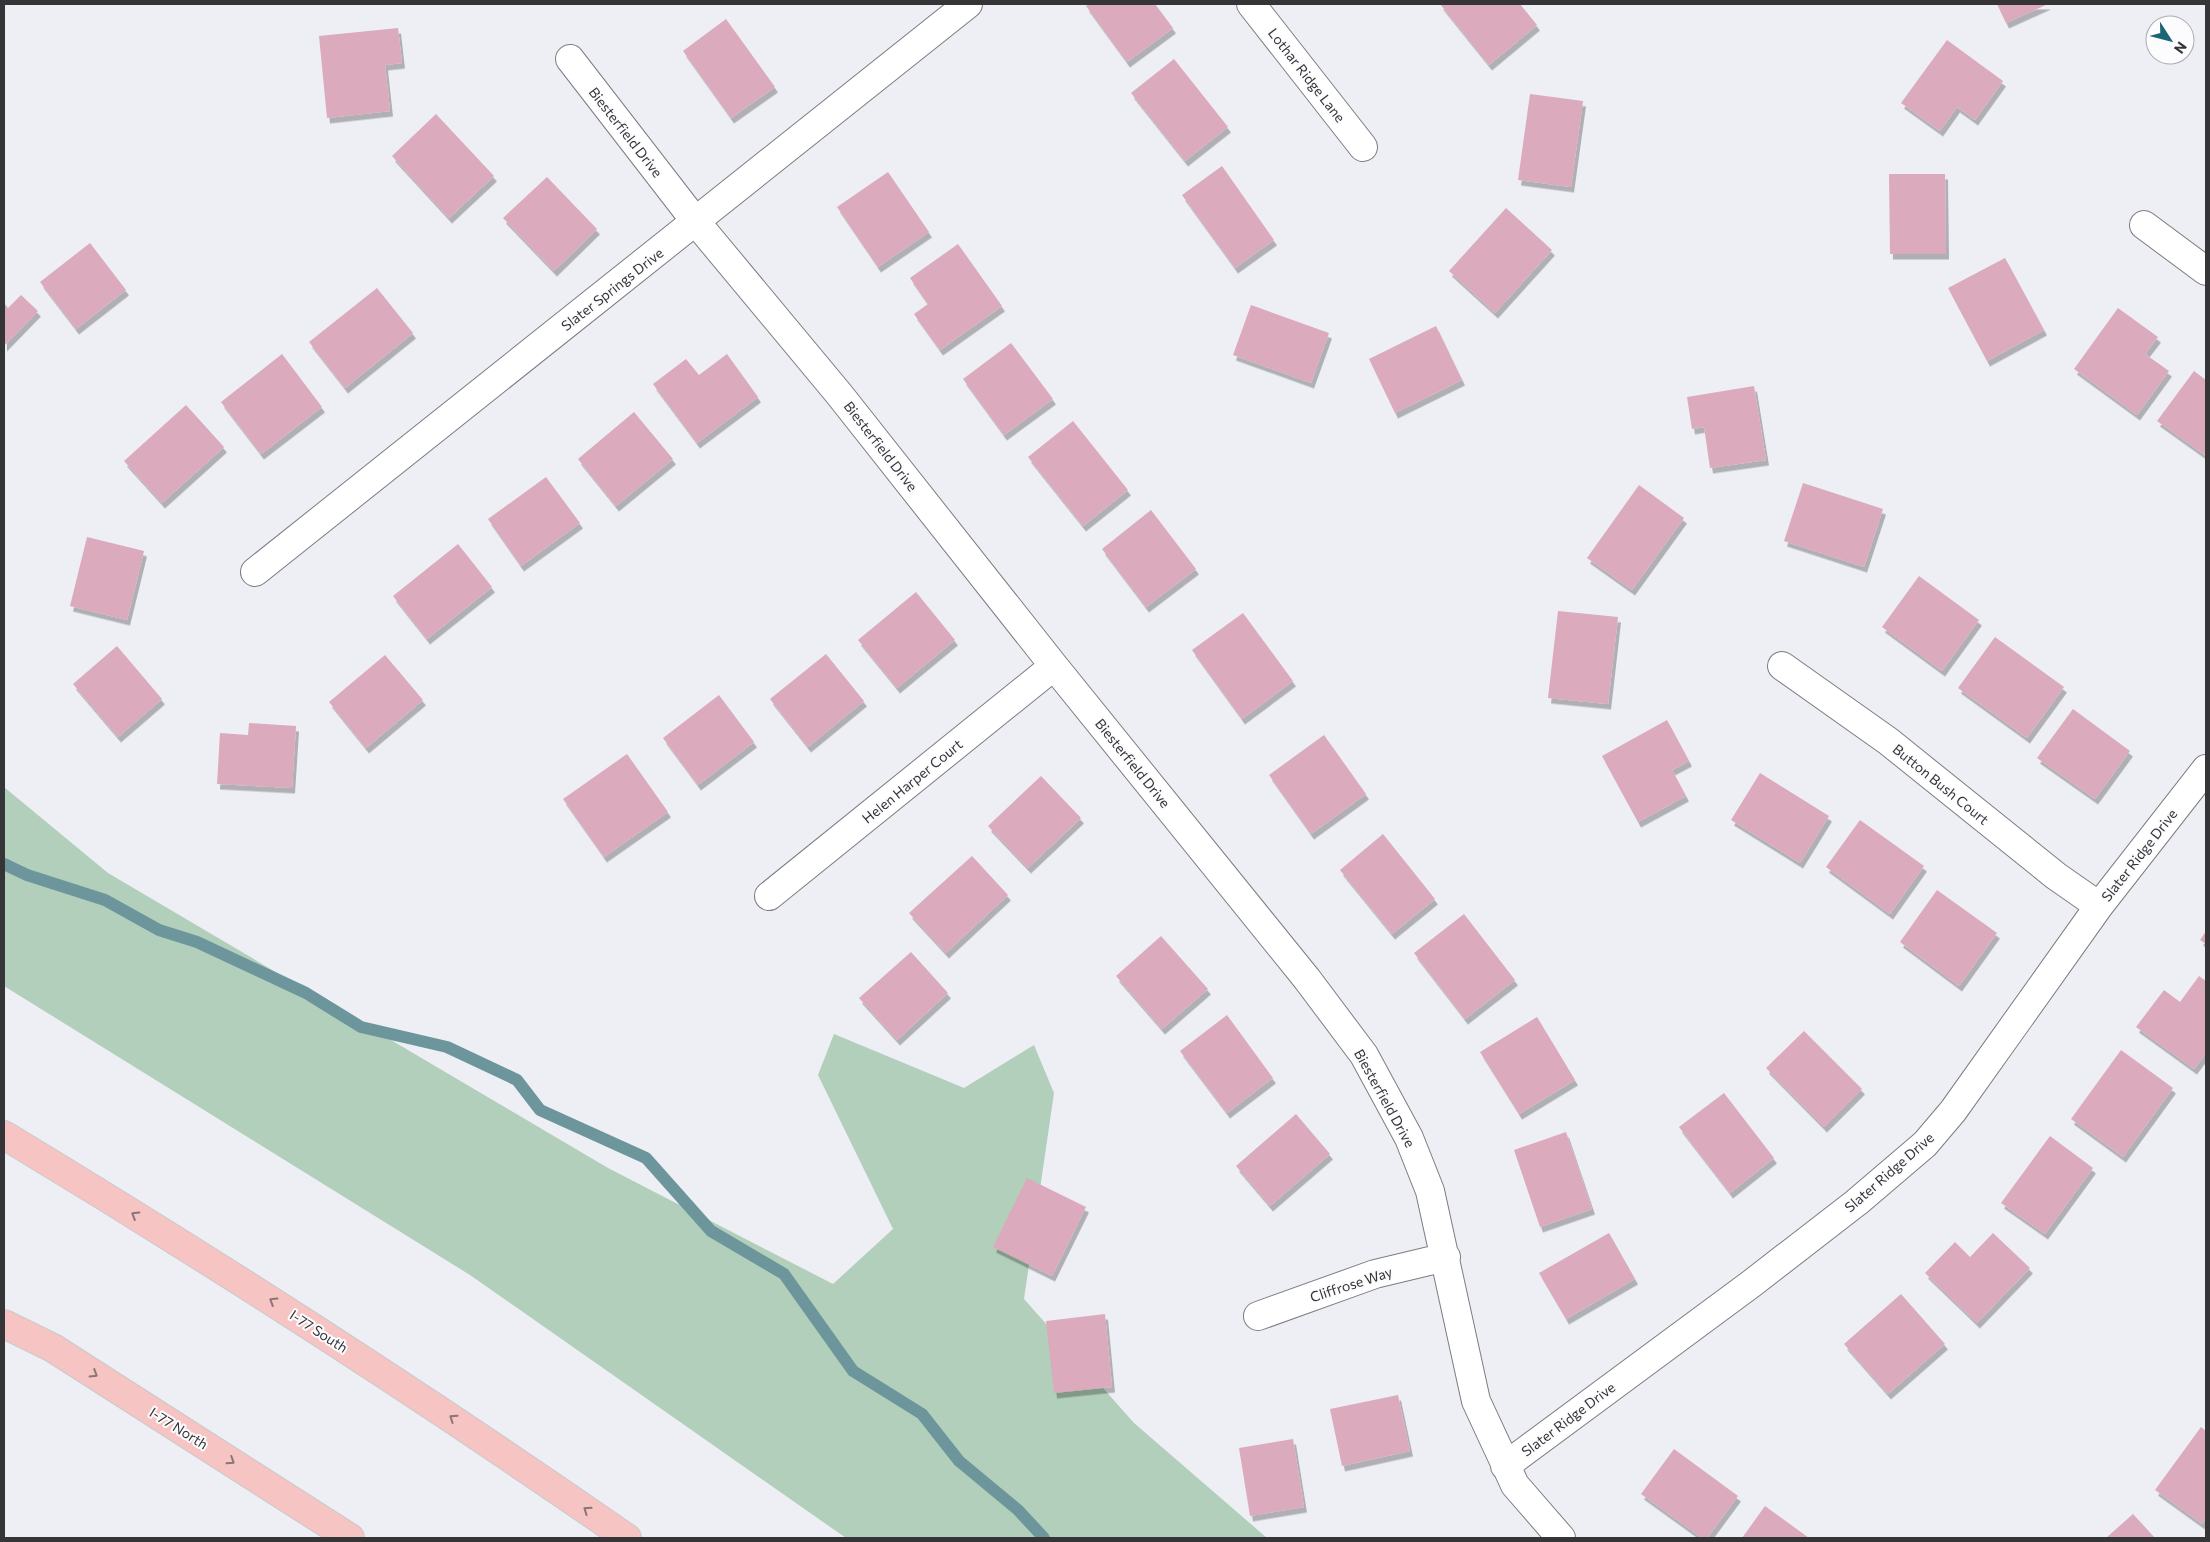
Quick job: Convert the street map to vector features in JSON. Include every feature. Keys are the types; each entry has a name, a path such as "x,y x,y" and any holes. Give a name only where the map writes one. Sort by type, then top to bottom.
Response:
{"highway":[{"name":"I-77 South","path":"4,1135 135,1215 370,1364 627,1538"},
{"path":"4,1314 53,1348"},
{"name":"I-77 North","path":"4,1324 53,1348 350,1538"}],"street":[{"name":"Slater Springs Drive","path":"255,572 968,4"},
{"name":"Lothar Ridge Lane","path":"1251,4 1363,147"},
{"name":"Biesterfield Drive","path":"570,59 696,222 840,394 1054,666 1307,979 1364,1055 1410,1138 1430,1191 1446,1257 1476,1401 1515,1485 1561,1538"},
{"path":"2144,225 2206,271"},
{"name":"Helen Harper Court","path":"769,896 1054,666"},
{"name":"Button Bush Court","path":"1782,666 1888,741 2056,876 2098,906"},
{"name":"Slater Ridge Drive","path":"1505,1466 1751,1284 1857,1202 1925,1144 1953,1110 2098,906 2206,769"},
{"name":"Cliffrose Way","path":"1258,1316 1375,1274 1446,1257"}],"green space":[{"path":"4,787 108,873 608,1168 833,1284 893,1229 818,1075 834,1034 964,1088 1034,1045 1054,1093 1024,1299 1134,1423 1267,1538 846,1538 470,1275 4,986"}],"building":[{"path":"1089,4 1155,4 1173,28 1127,62 1086,6"},
{"path":"1440,4 1520,4 1537,25 1489,65"},
{"path":"1997,4 2048,4 2006,23"},
{"path":"726,19 775,87 731,118 683,51"},
{"path":"398,28 402,63 385,65 390,111 327,118 319,36"},
{"path":"1947,40 2003,81 1975,120 1957,107 1940,131 1901,103"},
{"path":"1174,59 1228,127 1185,161 1131,93"},
{"path":"1530,94 1583,101 1571,187 1518,180"},
{"path":"436,114 494,176 449,218 392,156"},
{"path":"1222,166 1274,240 1235,268 1182,195"},
{"path":"888,172 929,232 878,267 837,207"},
{"path":"1889,174 1945,174 1946,254 1890,254"},
{"path":"547,177 597,229 554,271 503,218"},
{"path":"1506,208 1552,250 1495,313 1449,271"},
{"path":"90,243 126,290 76,329 40,282"},
{"path":"958,244 1002,306 940,350 914,314 928,304 910,278"},
{"path":"2005,258 2044,330 1987,361 1948,288"},
{"path":"377,288 413,333 345,388 309,342"},
{"path":"21,295 38,311 4,346 4,303 8,308"},
{"path":"1251,305 1329,333 1311,383 1233,355"},
{"path":"2118,308 2158,337 2145,354 2169,371 2137,415 2074,369"},
{"path":"1436,326 1462,380 1395,413 1369,359"},
{"path":"1011,343 1053,399 1004,435 963,379"},
{"path":"282,354 322,407 261,454 221,402"},
{"path":"727,354 758,397 697,443 653,384 686,359 699,375"},
{"path":"2194,371 2206,380 2206,456 2157,421"},
{"path":"1754,386 1766,460 1710,468 1704,427 1692,429 1687,397"},
{"path":"186,405 224,447 162,503 124,461"},
{"path":"634,412 673,459 616,506 578,459"},
{"path":"1073,421 1128,490 1083,526 1028,457"},
{"path":"546,477 580,523 521,566 488,519"},
{"path":"1803,483 1883,509 1864,567 1784,541"},
{"path":"1639,485 1684,518 1632,590 1587,558"},
{"path":"1151,510 1196,569 1146,607 1102,549"},
{"path":"87,537 144,551 127,620 70,606"},
{"path":"458,544 492,587 427,639 393,596"},
{"path":"1919,576 1979,620 1942,671 1882,627"},
{"path":"916,592 955,640 897,688 858,640"},
{"path":"1558,611 1618,617 1608,704 1548,698"},
{"path":"1243,613 1293,681 1242,719 1192,650"},
{"path":"1995,637 2064,687 2027,738 1958,688"},
{"path":"117,646 162,699 118,737 73,684"},
{"path":"826,654 864,701 808,747 770,699"},
{"path":"385,655 423,700 366,748 329,702"},
{"path":"719,695 754,742 698,785 663,738"},
{"path":"2073,709 2130,751 2095,799 2037,758"},
{"path":"1667,720 1689,761 1672,770 1686,796 1638,822 1602,756"},
{"path":"249,723 296,726 292,788 217,784 220,733 248,735"},
{"path":"1324,735 1366,794 1311,834 1269,775"},
{"path":"627,754 668,812 604,857 563,799"},
{"path":"1760,773 1829,816 1800,863 1731,820"},
{"path":"1041,776 1081,818 1028,868 988,826"},
{"path":"1860,820 1924,866 1890,914 1826,867"},
{"path":"1383,834 1435,899 1392,934 1340,870"},
{"path":"972,856 1008,895 946,953 909,913"},
{"path":"1937,890 1997,933 1959,986 1900,942"},
{"path":"1464,914 1515,980 1465,1019 1414,953"},
{"path":"2206,931 2206,944 2200,940"},
{"path":"1161,936 1208,989 1162,1029 1116,976"},
{"path":"911,952 948,993 897,1040 859,998"},
{"path":"2199,976 2206,981 2206,1053 2194,1069 2136,1027 2164,990 2180,1002"},
{"path":"1227,1015 1273,1078 1227,1113 1180,1051"},
{"path":"1537,1017 1575,1080 1519,1114 1480,1052"},
{"path":"1804,1031 1862,1089 1824,1127 1766,1068"},
{"path":"2121,1050 2173,1088 2123,1157 2071,1119"},
{"path":"1724,1093 1774,1158 1730,1193 1679,1127"},
{"path":"1296,1114 1330,1154 1270,1206 1236,1166"},
{"path":"1566,1132 1592,1209 1540,1227 1514,1150"},
{"path":"2050,1136 2093,1168 2045,1234 2001,1203"},
{"path":"1027,1178 1086,1207 1052,1276 993,1247"},
{"path":"1609,1233 1635,1279 1566,1319 1539,1273"},
{"path":"1993,1233 2030,1268 1977,1323 1925,1273 1955,1242 1970,1257"},
{"path":"1901,1294 1945,1344 1888,1394 1844,1344"},
{"path":"1105,1314 1112,1387 1054,1393 1046,1321"},
{"path":"1398,1395 1410,1451 1342,1466 1330,1409"},
{"path":"2201,1427 2206,1431 2206,1518 2202,1524 2155,1490"},
{"path":"1293,1439 1304,1507 1250,1516 1239,1448"},
{"path":"1674,1449 1738,1496 1707,1538 1702,1538 1641,1494"},
{"path":"1765,1506 1809,1538 1742,1538"},
{"path":"2133,1514 2155,1538 2106,1538"}],"waterway":[{"path":"4,864 27,875 105,900 159,930 197,942 306,993 361,1027 447,1047 517,1080 540,1110 646,1158 711,1231 784,1274 853,1371 922,1414 959,1461 1018,1510 1044,1538"}]}
